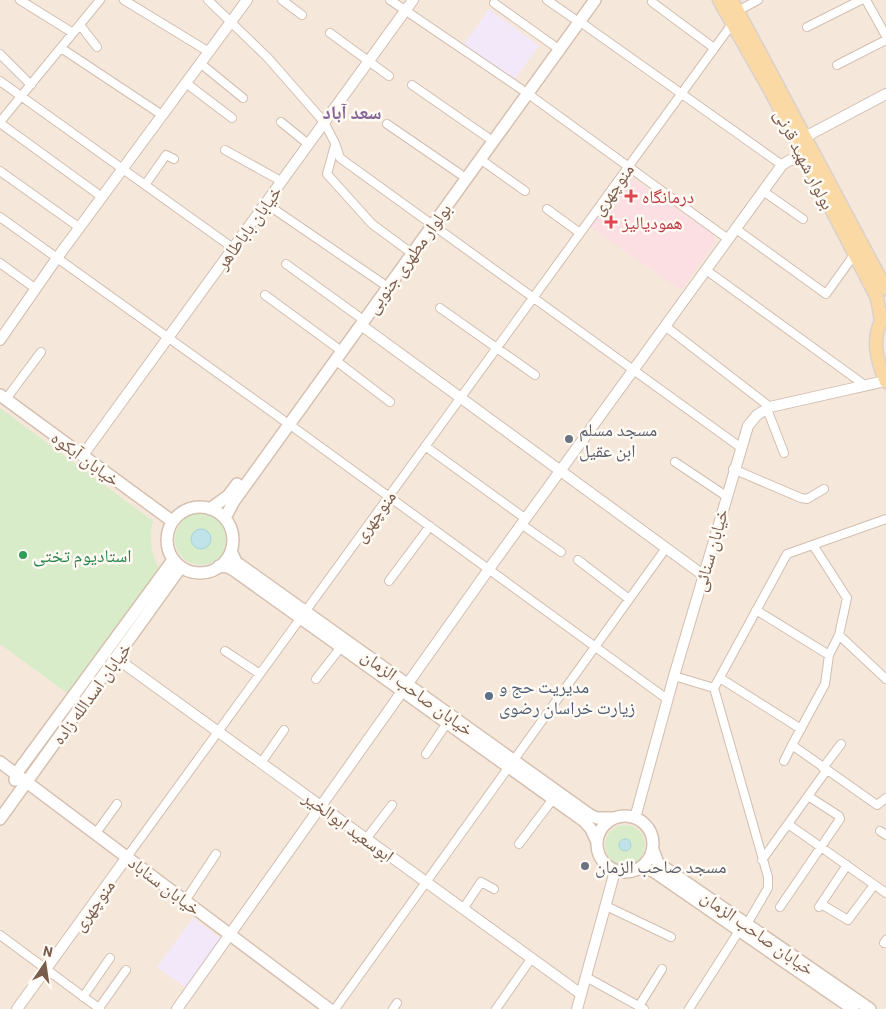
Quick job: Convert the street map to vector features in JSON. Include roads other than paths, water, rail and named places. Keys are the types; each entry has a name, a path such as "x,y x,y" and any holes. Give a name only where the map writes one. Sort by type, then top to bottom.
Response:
{"main road":[{"name":"بولوار مطهری جنوبی","path":"225,518 234,500 336,347 359,321 429,223 460,174 576,20 586,0"},
{"name":"بولوار مطهری جنوبی","path":"210,509 228,496 335,360 406,249 480,160 553,45 595,0"},
{"name":"بولوار شهید قرنی","path":"719,0 772,94 877,298 883,318"},
{"name":"بولوار شهید قرنی","path":"732,0 886,289"},
{"path":"883,318 876,336 877,351 886,382"},
{"name":"خیابان آبکوه","path":"3,397 172,521"},
{"path":"193,507 210,509 225,518 232,534 231,551 219,566 206,572 197,573 177,564 167,546 167,537 172,521 178,515 193,507"},
{"name":"خیابان صاحب الزمان","path":"231,551 236,562 341,647 405,688 447,723 590,815 597,818 613,818"},
{"name":"خیابان اسدالله زاده","path":"3,815 116,658 177,564"},
{"name":"خیابان اسدالله زاده","path":"16,774 177,564"},
{"name":"خیابان صاحب الزمان","path":"219,566 231,568 303,615 510,763 553,799 584,821 591,829 597,842"},
{"name":"خیابان سناباد","path":"0,762 330,1009"},
{"path":"3,815 15,788 16,774"},
{"path":"620,816 635,818 642,821 651,832 653,850 648,860 640,868 630,872 615,871 603,862 597,849 597,842 602,828 613,818 620,816"},
{"name":"خیابان صاحب الزمان","path":"653,850 658,863 743,928 870,1009"},
{"path":"640,868 653,872 743,928 852,1009"}],"street":[{"path":"100,0 0,123 102,197"},
{"path":"124,0 209,52"},
{"path":"208,0 268,58 324,122 335,143 340,158 740,447"},
{"path":"0,340 102,197 247,0"},
{"path":"282,0 302,15"},
{"path":"390,0 524,91 728,239"},
{"name":"خیابان باباطاهر","path":"83,455 412,0"},
{"path":"547,0 782,165"},
{"path":"745,7 758,0"},
{"path":"807,27 861,0"},
{"path":"837,65 886,38 866,0"},
{"path":"22,1 73,33"},
{"path":"652,2 714,48"},
{"path":"494,3 553,45"},
{"name":"منوچهری","path":"17,1009 732,24"},
{"path":"80,25 97,47"},
{"path":"330,33 389,76"},
{"path":"61,48 162,115"},
{"path":"0,54 30,84"},
{"path":"200,63 243,98"},
{"path":"0,81 233,248"},
{"path":"186,83 232,118"},
{"path":"412,85 487,137"},
{"path":"805,137 886,94"},
{"path":"281,122 308,144"},
{"path":"387,124 460,174"},
{"path":"335,143 327,174 372,224 406,249"},
{"path":"225,150 281,181"},
{"path":"145,185 166,155 174,159"},
{"path":"480,160 525,191"},
{"path":"177,1009 489,569 782,165 790,160 805,160"},
{"path":"0,170 80,228"},
{"path":"763,191 803,219"},
{"path":"266,203 382,284"},
{"path":"546,209 580,233"},
{"path":"0,216 667,699"},
{"path":"736,229 826,294 854,255"},
{"path":"0,263 36,289"},
{"path":"286,264 460,398 703,574"},
{"path":"706,270 866,386"},
{"path":"265,295 336,347"},
{"path":"440,308 534,375"},
{"path":"665,326 768,408 784,453"},
{"path":"3,397 41,352"},
{"path":"335,360 390,402"},
{"name":"خیابان سنائی","path":"635,818 733,469 748,426 757,415 768,408 886,382"},
{"path":"425,446 561,552"},
{"path":"675,462 726,496"},
{"path":"733,469 801,498 807,499 824,489"},
{"path":"691,1008 768,888 768,878 714,688 787,554 885,522"},
{"path":"389,581 430,526"},
{"path":"784,761 825,684 829,654 839,635 847,595 813,545"},
{"path":"335,1009 666,548"},
{"path":"578,560 629,599"},
{"path":"756,610 829,654"},
{"path":"839,635 886,679"},
{"path":"316,679 341,647"},
{"path":"226,651 260,674"},
{"name":"ابوسعید ابوالخیر","path":"116,658 581,994"},
{"path":"674,676 714,688"},
{"path":"720,678 801,729"},
{"path":"426,754 447,723"},
{"path":"261,762 284,730"},
{"path":"762,860 808,796 841,744"},
{"path":"792,745 879,805 886,798"},
{"path":"780,906 840,817 808,796"},
{"path":"519,844 553,799"},
{"path":"96,834 117,804"},
{"path":"366,839 392,805"},
{"path":"788,824 886,893"},
{"path":"185,901 216,854"},
{"path":"847,866 820,905 848,920 874,885"},
{"path":"577,1009 615,871"},
{"path":"462,909 481,882 494,889"},
{"path":"606,906 671,936"},
{"path":"0,935 99,1009 126,970"},
{"path":"83,997 110,958"},
{"path":"496,1009 531,959"},
{"path":"586,978 642,1008 662,970"}],"water":[{"path":"201,529 208,532 211,539 208,546 201,549 194,546 191,539 194,532"},
{"path":"623,839 627,839 631,845 627,851 623,851 619,847 619,843"}],"place":[{"name":"درمانگاه","path":"631,196"},
{"name":"همودیالیز","path":"611,222"},
{"name":"مسجد مسلم ابن عقیل","path":"569,439"},
{"name":"استادیوم تختی","path":"23,555"},
{"name":"مدیریت حج و زیارت خراسان رضوی","path":"489,696"},
{"name":"مسجد صاحب الزمان","path":"585,866"}],"district":[{"name":"سعد آباد","path":"352,111"}]}
